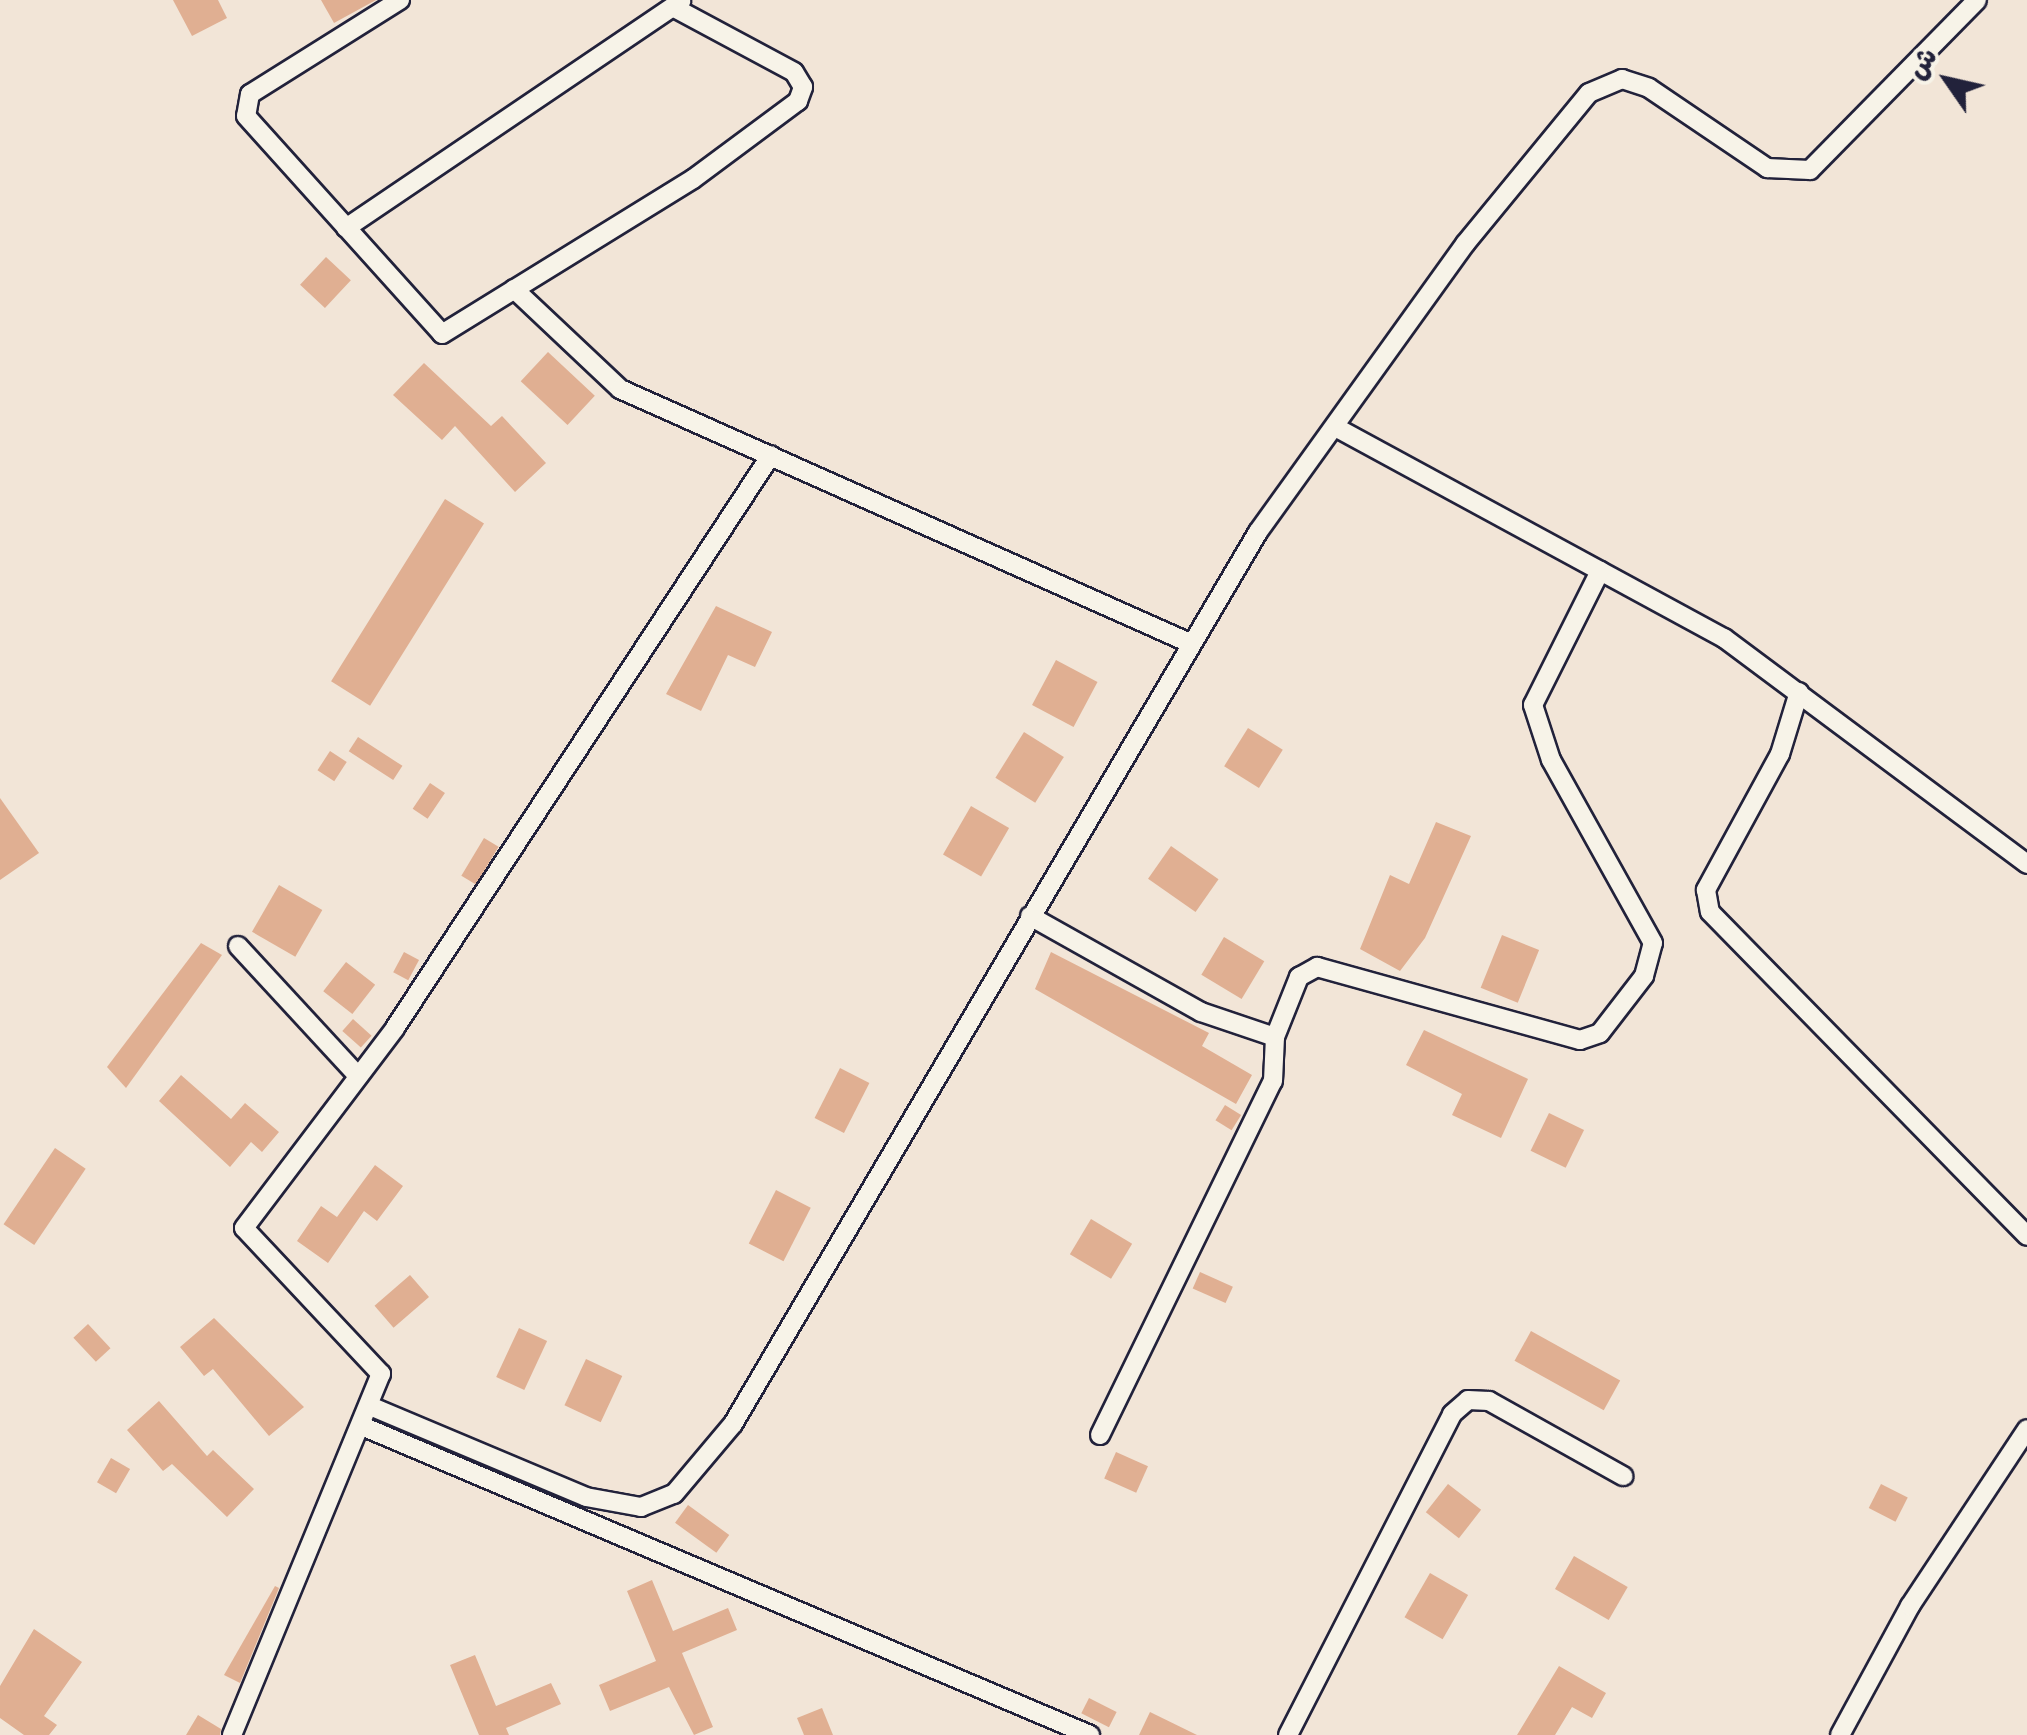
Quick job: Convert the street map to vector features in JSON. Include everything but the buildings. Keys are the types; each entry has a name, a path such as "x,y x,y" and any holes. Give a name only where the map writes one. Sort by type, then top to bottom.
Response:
{"street":[{"path":"346,228 678,3 794,72 803,87 798,101 693,179 442,334 256,137 250,94 400,0"},
{"path":"370,1406 586,1497 641,1507 674,1494 733,1424 1192,644 1335,427 1465,244 1604,82 1649,88 1768,168 1810,170 1977,0"},
{"path":"514,289 620,389 1192,644"},
{"path":"1335,427 1724,638 2027,864"},
{"path":"232,1735 362,1426 380,1374 244,1228 358,1076 771,456"},
{"path":"1100,1435 1273,1081 1275,1038 1298,977 1317,967 1580,1040 1618,1018 1654,943 1551,760 1534,705 1600,571"},
{"path":"1799,692 1780,754 1706,890 1710,912 2027,1236"},
{"path":"1030,916 1201,1012 1275,1038"},
{"path":"238,946 358,1076"},
{"path":"1288,1735 1468,1400 1489,1402 1623,1476"},
{"path":"362,1426 1090,1735"},
{"path":"1840,1735 1920,1590 2027,1430"}]}
